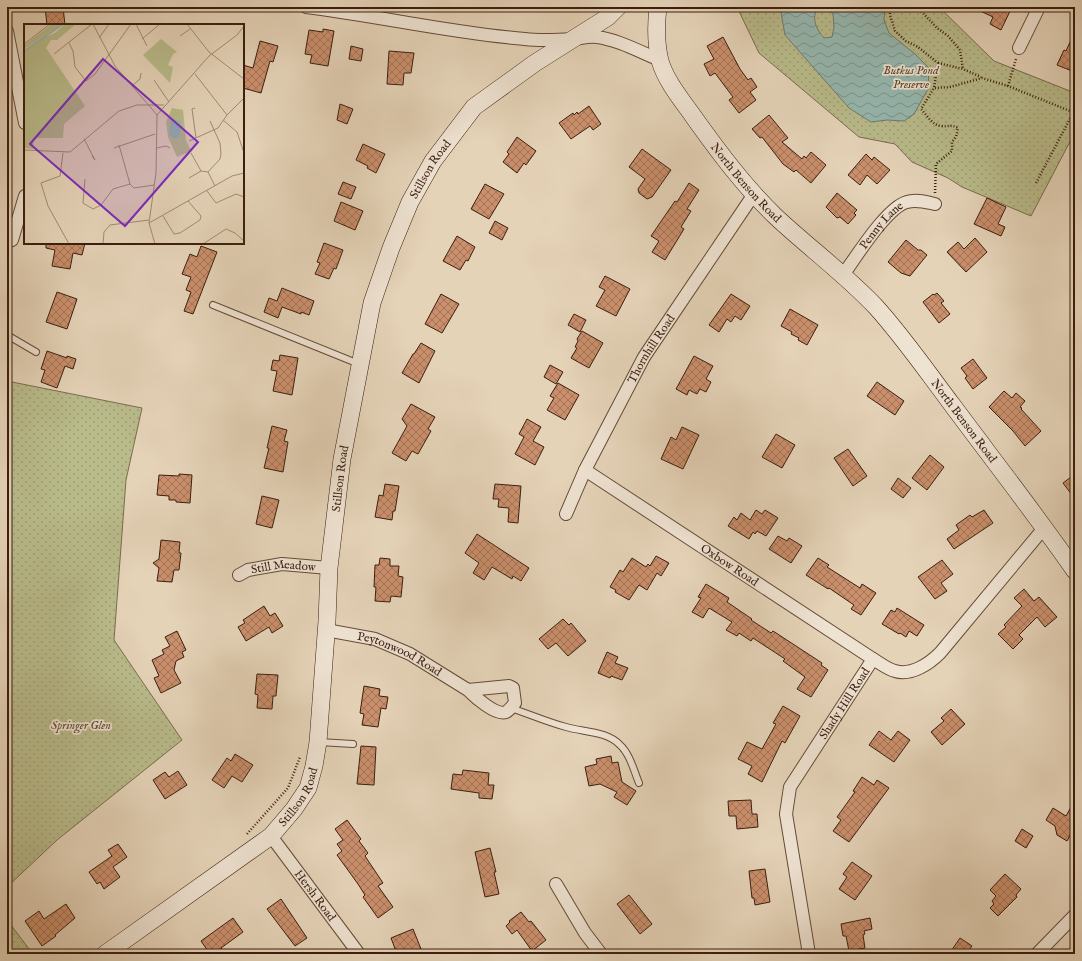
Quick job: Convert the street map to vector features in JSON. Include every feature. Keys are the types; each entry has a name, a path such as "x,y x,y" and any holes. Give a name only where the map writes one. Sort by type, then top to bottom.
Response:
{"street":[{"path":"306,7 336,9 456,31 526,40 575,39 587,37 612,40 660,60 656,26 658,7"},
{"name":"Stillson Road","path":"105,954 272,836 294,809 308,788 318,742 329,568 342,459 372,303 391,248 410,202 433,161 474,107 535,63 608,17 618,7"},
{"path":"1019,48 1039,7"},
{"path":"7,31 24,118"},
{"name":"North Benson Road","path":"660,60 664,71 676,91 722,156 754,194 795,234 843,275 876,308 899,335 1075,571"},
{"name":"Thornhill Road","path":"566,514 586,470 644,357 754,194"},
{"path":"7,242 12,240 24,199"},
{"name":"Penny Lane","path":"843,275 878,226 894,209 908,201 935,204"},
{"name":"Oxbow Road","path":"586,470 873,659"},
{"name":"Shady Hill Road","path":"809,954 786,814 790,788 873,659 895,671 901,672 922,667 931,662 1044,528"},
{"name":"Still Meadow","path":"239,575 248,570 282,564 329,568"},
{"name":"Peytonwood Road","path":"326,630 375,639 410,654 468,690 482,702 499,712 506,712 511,708"},
{"path":"468,690 509,686 513,688 515,695 515,702 511,708"},
{"name":"Hersh Road","path":"272,836 359,954"},
{"path":"556,884 585,933 601,954"},
{"path":"1037,954 1075,915"}],"lane":[{"path":"213,305 361,365"},
{"path":"7,335 36,352"},
{"path":"511,708 565,727 605,735 616,740 628,756 639,783"},
{"path":"318,742 353,744"}],"path":[{"path":"890,7 890,15 895,31 906,41 918,47 938,63 962,69 1074,113 1036,183"},
{"path":"917,7 937,28 948,36 960,50 962,69"},
{"path":"1008,86 1019,48"},
{"path":"935,204 936,164 952,151 952,142 956,137 958,128 953,125 940,126 933,123 921,109 934,88 938,63"},
{"path":"934,88 950,87 982,78"},
{"path":"243,838 288,788 300,756"}],"green space":[{"name":"Butkus Pond Preserve","path":"737,7 939,7 994,61 1075,93 1075,132 1031,216 962,187 948,178 912,162 895,144 859,137 759,53"},
{"name":"Springer Glen","path":"7,381 142,408 126,480 114,640 182,740 57,840 7,887"},
{"path":"7,920 33,954 7,954"}],"water":[{"path":"780,7 818,7 815,15 815,23 824,38 832,37 834,27 833,14 828,9 823,7 885,7 884,20 889,33 915,54 929,68 928,89 914,114 904,121 887,120 871,122 849,108 785,35"}],"building":[{"path":"45,7 63,7 65,24 47,24"},
{"path":"972,7 1012,7 1001,30 990,24 993,17"},
{"path":"323,29 334,31 328,66 310,63 312,55 305,54 309,30 323,32"},
{"path":"1075,31 1075,64 1072,71 1057,65 1064,50 1066,51"},
{"path":"723,37 740,69 748,80 751,78 757,87 750,92 756,100 739,113 729,100 733,97 715,73 710,76 704,64 714,59 707,46"},
{"path":"260,41 278,46 273,62 270,61 261,93 244,88 244,65 253,68"},
{"path":"351,46 363,49 361,61 349,59"},
{"path":"389,51 414,53 411,73 404,73 403,85 387,84"},
{"path":"340,104 353,109 347,124 337,120"},
{"path":"589,106 601,124 593,130 590,126 571,139 559,123 573,113 574,115 577,112 578,114"},
{"path":"769,115 788,138 782,142 802,159 804,156 806,158 811,152 826,165 811,183 796,170 794,172 783,164 762,137 760,138 752,129"},
{"path":"517,137 536,151 526,165 524,163 517,173 503,162 509,154 507,152"},
{"path":"363,144 385,154 376,173 367,168 368,166 356,160"},
{"path":"642,149 671,170 652,197 647,199 639,193 638,189 645,179 629,167"},
{"path":"866,154 872,160 874,157 890,170 877,184 867,175 860,185 848,175"},
{"path":"343,182 356,187 351,199 338,194"},
{"path":"689,183 699,190 687,209 691,211 681,227 684,229 665,260 652,252 659,241 651,236 675,201 677,202"},
{"path":"485,184 504,194 489,219 471,209"},
{"path":"837,193 857,210 854,213 856,215 848,224 840,217 837,218 826,207"},
{"path":"987,198 1006,207 998,224 1005,227 1001,236 974,224"},
{"path":"341,202 363,211 355,230 334,221"},
{"path":"495,221 508,228 502,240 489,233"},
{"path":"457,236 475,247 468,261 466,260 460,270 443,261"},
{"path":"975,238 987,252 966,272 947,252 958,242 964,249"},
{"path":"906,240 927,255 910,276 901,273 888,262"},
{"path":"324,243 343,250 336,269 334,268 329,279 315,274 320,263 317,262"},
{"path":"46,244 85,244 82,255 73,253 70,269 52,266 55,250 46,248"},
{"path":"201,246 217,252 193,314 184,311 191,292 186,290 191,277 182,274 190,254 197,257"},
{"path":"605,276 630,289 616,316 596,306 605,290 599,287"},
{"path":"282,288 314,301 309,315 301,312 301,314 282,307 278,318 264,312 269,298 277,301"},
{"path":"57,292 77,299 67,329 46,322"},
{"path":"937,293 944,301 941,303 950,314 939,323 923,302 933,294 934,295"},
{"path":"441,294 459,304 442,333 425,324"},
{"path":"731,294 750,306 741,320 735,316 731,322 727,319 719,332 709,325"},
{"path":"790,309 818,325 807,345 798,340 799,338 791,334 792,332 781,326"},
{"path":"574,314 586,320 580,332 568,325"},
{"path":"582,331 603,343 589,368 571,358 577,348 575,347 578,341 577,339"},
{"path":"421,343 435,351 419,383 402,373"},
{"path":"47,351 67,358 67,356 76,359 73,369 65,366 57,388 41,382 45,370 41,369"},
{"path":"280,355 298,358 292,395 273,391 277,371 271,370 273,360 279,361"},
{"path":"694,356 713,366 706,379 711,382 706,392 700,389 697,394 689,390 687,395 676,389"},
{"path":"973,359 987,378 973,389 965,378 967,376 961,368"},
{"path":"550,365 563,372 556,384 544,377"},
{"path":"877,382 904,401 895,415 867,396"},
{"path":"558,383 579,395 565,420 547,410 554,398 550,396"},
{"path":"1004,391 1012,398 1016,393 1025,401 1020,407 1022,408 1021,409 1041,431 1025,446 1013,431 989,407"},
{"path":"411,404 435,417 428,429 431,431 418,454 412,451 406,461 392,453 407,426 402,419"},
{"path":"527,419 541,427 533,441 544,447 535,465 515,454 524,437 519,434"},
{"path":"272,426 287,430 284,441 288,442 283,472 264,468"},
{"path":"682,427 699,435 683,469 661,459 671,437 676,440"},
{"path":"776,434 795,445 782,468 762,457"},
{"path":"848,449 867,476 853,486 834,458"},
{"path":"930,455 944,467 927,490 912,478"},
{"path":"179,474 192,475 190,503 176,502 176,500 169,500 169,496 157,495 159,475 179,476"},
{"path":"1075,474 1075,499 1063,483"},
{"path":"898,478 911,488 903,498 891,489"},
{"path":"385,484 399,486 392,520 375,517 379,495 383,496"},
{"path":"495,484 521,486 518,523 508,522 509,508 498,507 499,499 493,499"},
{"path":"262,496 279,500 272,528 256,524"},
{"path":"756,510 762,514 765,510 778,518 766,536 757,531 755,534 753,532 749,539 728,526 734,517 737,520 741,513 750,520"},
{"path":"984,510 993,523 954,549 947,539 959,530 956,525 970,515 972,517"},
{"path":"477,534 529,568 521,581 513,576 512,579 492,567 484,580 473,573 479,563 465,553"},
{"path":"778,536 787,541 789,538 802,546 791,563 769,549"},
{"path":"161,540 180,542 179,553 181,553 179,570 174,570 172,582 157,581 159,568 153,563 159,559"},
{"path":"656,556 669,563 661,576 657,573 647,590 639,585 629,600 615,592 616,590 610,587 620,570 623,572 632,558 646,567 648,564 650,566"},
{"path":"380,558 390,559 390,566 399,566 398,576 403,577 401,597 391,596 390,602 375,601 375,565 379,565"},
{"path":"818,558 829,565 827,567 860,588 862,584 876,593 861,615 851,609 854,605 806,575"},
{"path":"942,560 953,574 941,583 947,591 935,599 918,577"},
{"path":"706,584 729,598 727,602 752,619 751,620 771,633 773,631 822,663 821,665 828,670 811,697 797,689 805,677 783,661 785,659 753,638 751,641 739,633 737,636 726,630 732,622 709,608 703,618 692,612 701,598 698,597"},
{"path":"1024,589 1034,601 1039,597 1057,617 1045,627 1037,617 1019,635 1023,639 1013,649 998,634 1006,627 1004,625 1022,606 1014,598"},
{"path":"264,606 270,616 275,613 283,626 272,633 269,627 246,641 238,627 245,623 243,620"},
{"path":"897,608 924,625 917,636 909,631 906,637 882,624 891,610 895,612"},
{"path":"563,619 569,625 571,623 586,641 568,656 556,643 548,649 539,639"},
{"path":"177,631 186,650 182,652 184,657 176,661 174,670 181,683 161,693 154,678 159,676 152,660 164,654 162,650 170,646 165,637"},
{"path":"607,652 618,657 615,663 628,668 622,680 611,676 610,678 598,673"},
{"path":"257,674 278,675 276,696 273,696 272,709 257,708 258,695 255,694"},
{"path":"364,686 380,689 379,696 388,697 386,709 381,708 378,727 362,725 364,714 360,713"},
{"path":"783,706 800,716 785,743 782,741 762,782 748,774 752,766 738,759 747,742 762,749 776,724 773,723"},
{"path":"951,709 965,724 942,745 931,732 944,721 941,718"},
{"path":"879,731 891,740 898,731 910,740 894,762 869,745"},
{"path":"361,746 376,747 374,785 357,784"},
{"path":"235,754 253,765 242,782 232,776 224,788 212,780 227,758 231,761"},
{"path":"611,756 612,763 618,762 622,782 636,791 627,805 614,797 617,792 600,784 589,786 585,767 597,764 596,759"},
{"path":"463,770 489,773 488,785 494,785 492,799 479,798 479,793 451,789 453,774 462,775"},
{"path":"178,771 187,785 165,799 153,780 165,772 169,777"},
{"path":"862,777 874,785 877,780 889,788 849,842 833,831 841,820 837,817 855,792 853,791"},
{"path":"751,800 752,814 757,814 758,827 737,829 736,816 729,816 728,801"},
{"path":"1075,800 1075,827 1067,841 1057,835 1055,826 1046,820 1053,808 1066,816"},
{"path":"347,820 361,839 359,841 368,853 365,856 383,883 378,886 393,907 378,918 363,897 365,895 358,884 337,855 342,851 337,844 343,840 335,829"},
{"path":"1022,829 1033,836 1026,848 1015,841"},
{"path":"118,844 127,857 113,867 120,877 104,889 100,882 97,884 89,872 112,856 108,850"},
{"path":"490,848 496,872 494,872 499,894 485,897 475,852"},
{"path":"852,862 872,876 855,900 839,889 847,877 843,874"},
{"path":"765,869 770,902 755,905 754,898 752,898 749,871"},
{"path":"1005,874 1021,889 1016,895 1017,897 998,916 990,908 994,904 992,901 996,896 990,890"},
{"path":"629,895 652,924 640,934 617,904"},
{"path":"281,899 307,938 295,946 267,909"},
{"path":"66,904 75,918 55,935 56,936 42,946 25,921 39,911 44,919"},
{"path":"521,912 529,922 531,921 546,940 532,951 517,930 512,934 506,926 510,922 509,921"},
{"path":"233,918 243,932 221,948 226,954 210,954 201,941"},
{"path":"870,918 872,929 864,931 865,934 863,935 865,948 849,951 846,936 843,936 841,924"},
{"path":"413,929 423,954 397,954 391,938"},
{"path":"960,938 972,946 966,954 949,954"}]}
